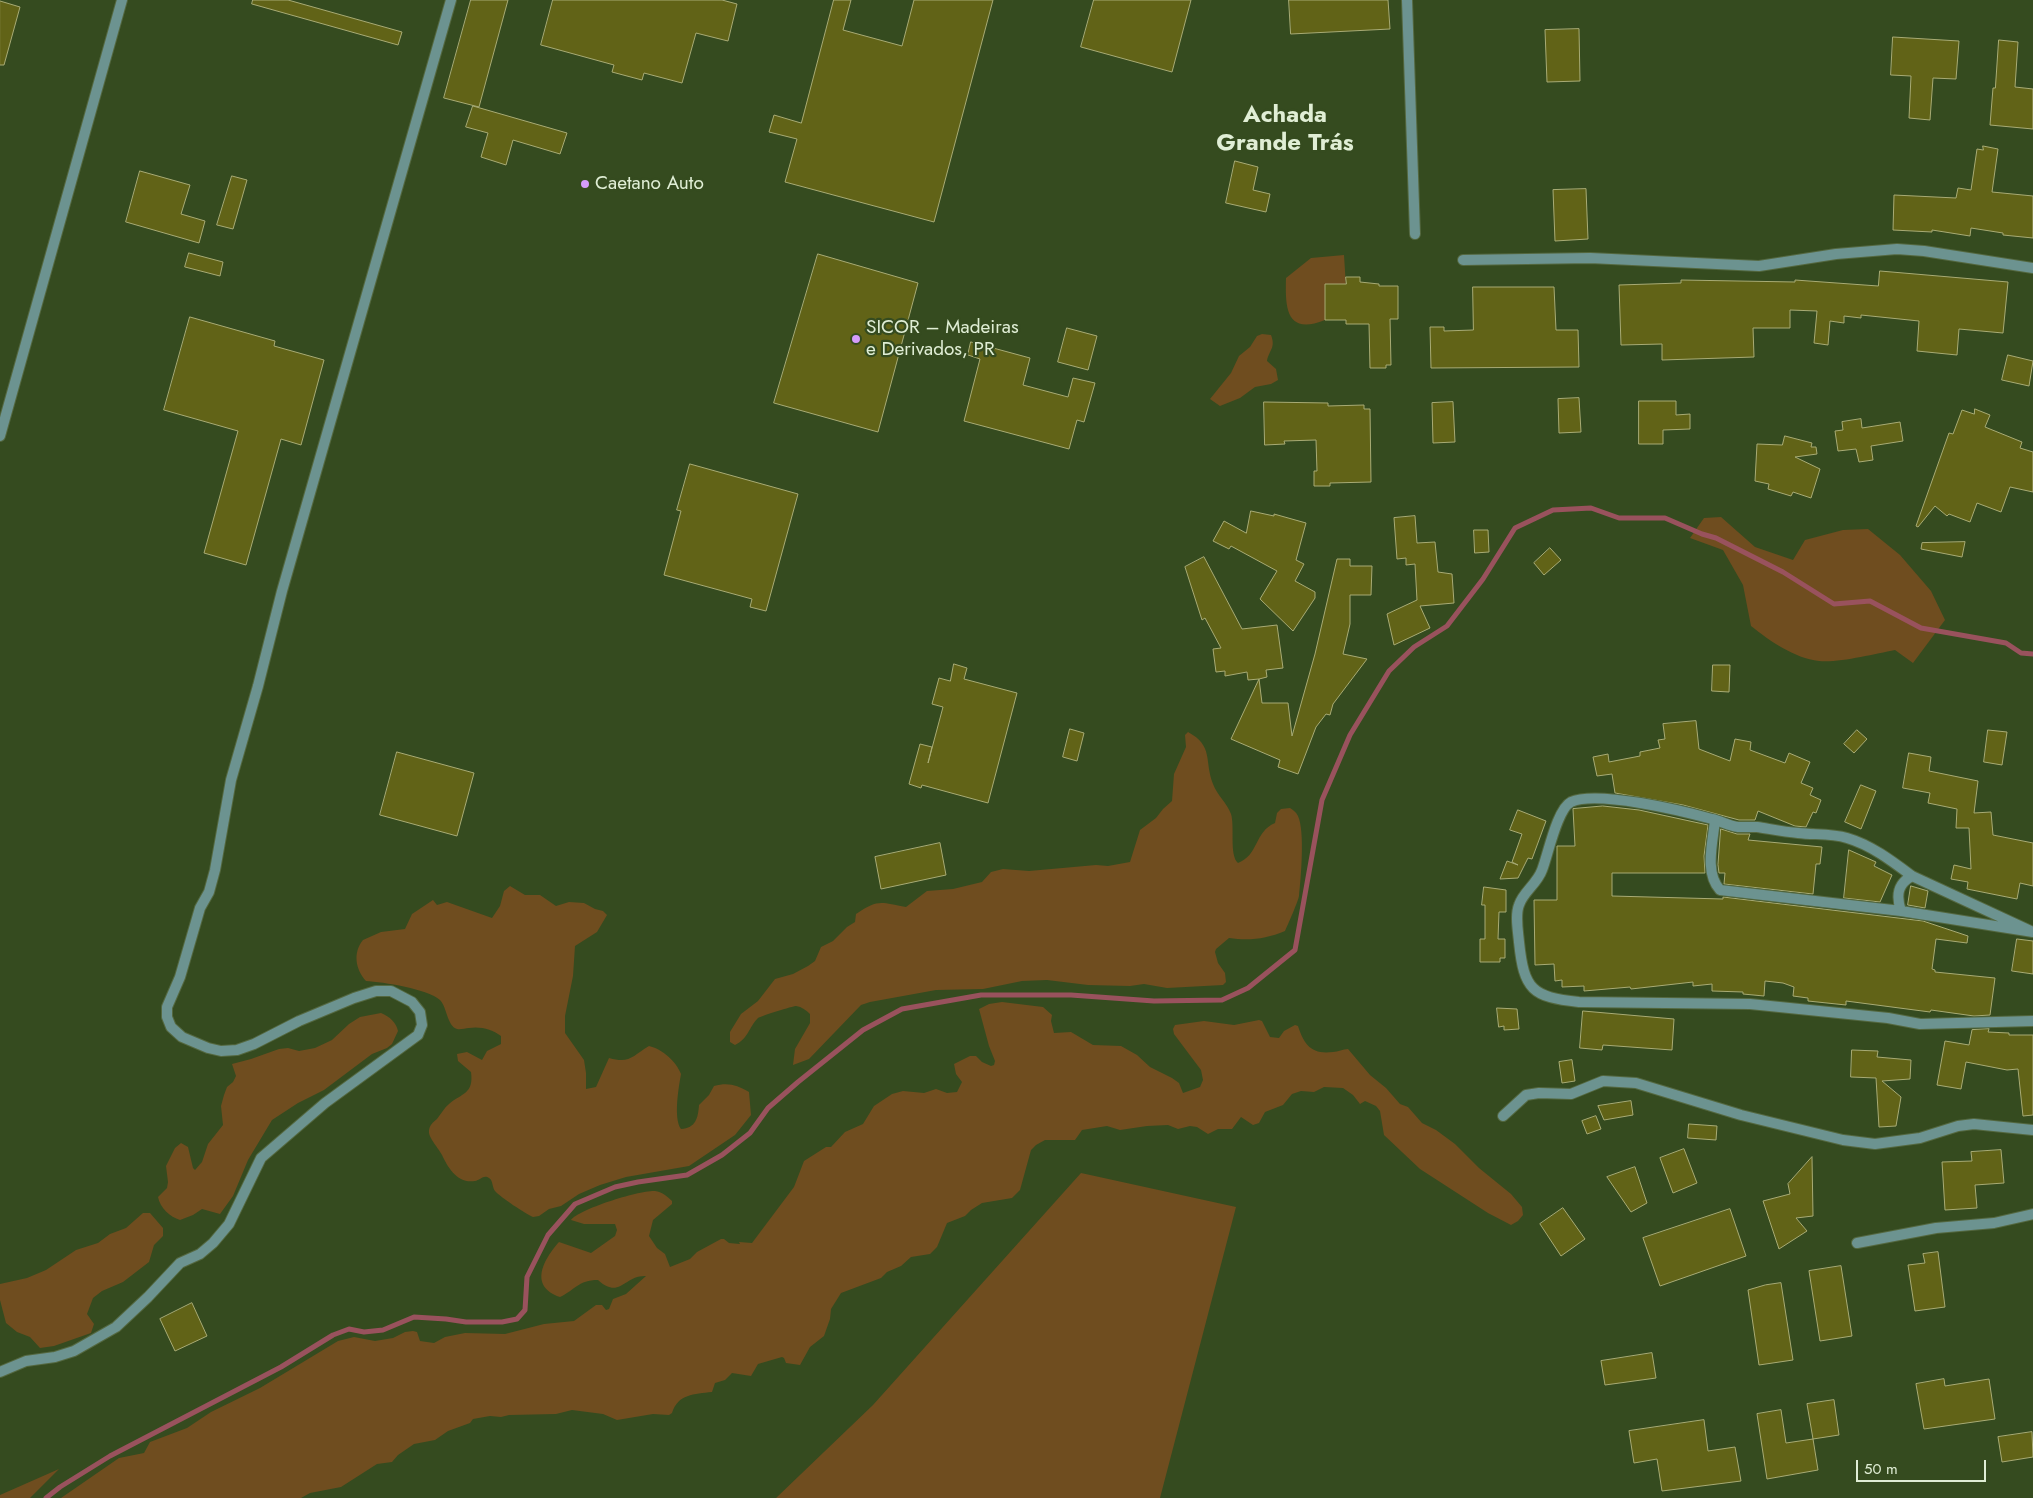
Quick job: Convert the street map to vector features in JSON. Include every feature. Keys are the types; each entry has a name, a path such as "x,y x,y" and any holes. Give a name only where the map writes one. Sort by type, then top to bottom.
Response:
{"street":[{"path":"0,436 122,0"},
{"path":"0,1372 26,1361 55,1358 74,1351 116,1327 180,1263 200,1254 213,1243 228,1224 261,1158 325,1103 418,1035 422,1025 420,1012 412,1002 391,991 376,991 299,1021 254,1044 237,1050 221,1051 194,1043 176,1032 171,1027 167,1017 167,1007 180,977 200,908 209,892 232,780 282,591 451,0"},
{"path":"1407,0 1416,234"},
{"path":"1463,260 1590,258 1759,266 1836,254 1897,249 1924,251 2033,268"},
{"path":"2033,932 1912,876 1866,845 1844,837 1799,834 1756,827 1736,827 1672,809 1630,802 1581,800 1571,802 1564,807 1559,816 1537,881 1518,906 1518,931 1522,968 1533,989 1547,997 1579,1002 1750,1004 1888,1018 1920,1024 2033,1022"},
{"path":"1715,820 1711,867 1715,884 1720,890 1902,911 2033,932"},
{"path":"1902,911 1897,901 1898,891 1901,884 1912,876"},
{"path":"1503,1116 1526,1095 1539,1093 1572,1094 1603,1081 1636,1083 1741,1115 1843,1140 1867,1143 1898,1142 1920,1138 1958,1126 1974,1124 2033,1130"},
{"path":"1857,1243 1936,1228 1994,1223 2033,1214"}],"shaded area":[{"path":"1344,255 1346,287 1339,284 1325,284 1325,320 1312,324 1296,322 1291,317 1288,309 1286,278 1311,258"},
{"path":"1262,334 1271,335 1272,346 1267,361 1276,369 1278,380 1271,384 1255,387 1240,398 1220,406 1210,399 1231,373 1239,356 1250,347 1257,336"},
{"path":"1721,517 1755,547 1793,560 1805,540 1843,530 1868,529 1900,555 1931,591 1945,620 1913,663 1895,650 1836,661 1819,661 1792,653 1774,643 1751,626 1743,585 1723,550 1690,538 1704,518"},
{"path":"1188,732 1202,743 1207,755 1213,784 1231,814 1234,854 1238,863 1250,855 1263,832 1275,823 1277,813 1281,809 1290,808 1297,815 1300,823 1302,855 1299,896 1285,931 1257,939 1229,938 1216,949 1218,963 1225,973 1226,982 1223,985 1167,988 1144,984 1130,986 1088,985 1047,980 1022,981 983,989 936,990 870,1002 861,1005 809,1059 793,1065 795,1049 810,1023 810,1014 800,1007 794,1006 758,1018 746,1036 739,1042 735,1045 730,1042 730,1032 741,1014 758,1001 775,979 793,974 815,961 821,947 833,941 855,922 856,914 869,906 885,903 906,907 927,891 953,889 982,882 991,872 1003,869 1029,871 1096,865 1108,866 1130,862 1140,830 1156,818 1172,801 1174,774 1186,747 1185,735"},
{"path":"510,886 525,895 540,895 556,906 569,902 584,903 603,911 607,915 597,932 575,946 573,976 565,1016 565,1033 584,1060 586,1089 596,1087 609,1058 622,1060 630,1058 649,1046 668,1056 681,1074 677,1117 681,1129 690,1127 695,1122 699,1105 709,1095 714,1086 732,1085 749,1092 751,1115 735,1135 689,1166 626,1177 600,1185 579,1194 561,1206 549,1209 539,1216 533,1217 498,1194 491,1180 487,1177 469,1181 459,1178 454,1174 432,1140 429,1134 430,1127 447,1106 466,1092 471,1085 471,1072 458,1061 457,1054 467,1052 482,1060 487,1051 501,1044 501,1036 481,1028 458,1029 454,1027 442,1003 434,996 416,989 366,981 359,971 357,955 363,940 381,932 405,929 412,914 433,900 437,905 447,902 492,918 500,906 504,891"},
{"path":"1002,1002 1043,1007 1052,1015 1051,1021 1054,1033 1071,1032 1093,1045 1121,1046 1137,1055 1150,1067 1179,1083 1183,1093 1200,1087 1203,1080 1201,1070 1174,1034 1173,1029 1175,1025 1204,1021 1234,1025 1259,1020 1262,1021 1270,1037 1279,1038 1284,1031 1295,1025 1298,1026 1306,1043 1314,1050 1319,1052 1335,1052 1348,1049 1370,1075 1386,1088 1400,1104 1408,1107 1422,1123 1436,1130 1455,1144 1479,1168 1511,1194 1522,1207 1523,1215 1511,1225 1488,1213 1420,1169 1384,1135 1380,1111 1376,1106 1365,1101 1360,1104 1353,1095 1343,1088 1324,1087 1314,1092 1301,1091 1292,1094 1283,1105 1265,1112 1259,1123 1253,1125 1241,1117 1232,1129 1218,1129 1208,1134 1197,1127 1190,1126 1178,1129 1168,1125 1120,1130 1107,1126 1082,1130 1075,1140 1045,1140 1036,1145 1031,1150 1020,1190 1012,1198 982,1203 965,1216 947,1223 937,1247 930,1254 911,1257 901,1266 887,1272 881,1278 841,1293 831,1309 830,1319 824,1336 810,1347 800,1365 786,1363 782,1357 758,1364 751,1376 732,1373 725,1380 715,1383 712,1392 688,1396 678,1402 669,1415 653,1414 617,1420 603,1414 572,1410 556,1414 490,1416 473,1419 470,1423 448,1431 435,1440 414,1444 398,1455 392,1462 377,1464 341,1487 310,1493 301,1498 61,1498 119,1458 144,1453 150,1442 187,1428 211,1412 260,1388 338,1341 354,1337 375,1341 393,1338 405,1332 413,1331 417,1332 420,1341 434,1343 445,1337 465,1333 505,1334 544,1324 574,1321 596,1305 602,1305 606,1310 609,1309 613,1299 626,1294 646,1276 632,1279 612,1288 605,1286 598,1280 591,1280 560,1297 550,1292 544,1286 542,1279 544,1264 559,1242 591,1253 615,1236 617,1230 615,1224 584,1224 571,1220 597,1206 647,1192 655,1191 668,1197 672,1204 653,1220 649,1236 657,1248 665,1254 670,1267 690,1259 697,1252 721,1239 729,1243 752,1243 794,1187 804,1161 826,1147 831,1147 845,1132 863,1124 874,1106 892,1094 903,1091 924,1093 936,1089 947,1093 957,1092 962,1082 956,1074 954,1064 970,1056 976,1056 982,1062 991,1066 994,1065 995,1061 979,1009 989,1004"},
{"path":"381,1013 396,1025 398,1031 392,1044 372,1054 324,1090 298,1103 272,1120 248,1160 233,1196 220,1214 202,1209 180,1220 166,1212 158,1197 167,1188 166,1166 175,1148 181,1143 188,1147 195,1170 202,1162 208,1144 223,1125 221,1106 227,1087 236,1076 232,1064 279,1049 288,1048 299,1051 315,1048 332,1040 349,1024 360,1017"},
{"path":"1081,1173 1236,1207 1160,1498 776,1498 873,1405"},
{"path":"143,1213 150,1213 163,1228 163,1236 154,1245 149,1262 123,1282 102,1291 93,1298 87,1314 94,1324 91,1333 54,1346 40,1348 30,1337 17,1332 6,1323 0,1300 0,1284 27,1278 46,1270 76,1250 98,1243 110,1234 126,1228"},
{"path":"59,1469 30,1498 0,1498 0,1495"}],"building":[{"path":"253,0 288,0 402,32 398,45 252,4"},
{"path":"471,0 508,0 479,107 444,98"},
{"path":"553,0 722,0 737,4 728,41 696,33 682,83 644,73 642,80 612,72 614,65 541,45"},
{"path":"834,0 851,0 843,30 902,46 914,0 993,0 934,222 785,182 797,139 769,132 774,115 801,123"},
{"path":"1094,0 1191,0 1172,72 1081,47"},
{"path":"1289,0 1388,0 1390,29 1291,34"},
{"path":"0,1 20,7 4,65 0,65"},
{"path":"1579,29 1580,81 1547,82 1545,30"},
{"path":"1893,37 1959,41 1956,79 1933,78 1930,120 1909,118 1911,76 1891,75"},
{"path":"1999,40 2018,42 2015,87 2033,89 2033,129 1990,125"},
{"path":"473,106 567,133 560,154 513,140 506,165 481,157 488,133 466,127"},
{"path":"1983,146 1998,149 1992,192 2033,196 2033,238 2003,235 2003,233 1971,228 1970,236 1932,230 1932,232 1893,230 1894,195 1956,198 1958,188 1971,190 1977,149 1983,150"},
{"path":"1235,161 1258,167 1253,190 1270,194 1266,212 1226,203"},
{"path":"140,171 190,185 181,214 205,221 199,243 126,222"},
{"path":"232,176 247,180 233,229 217,225"},
{"path":"1586,189 1588,239 1555,241 1553,190"},
{"path":"189,253 223,262 220,276 185,267"},
{"path":"818,254 918,283 878,432 774,403"},
{"path":"1880,271 2008,282 2003,333 1959,329 1957,355 1917,351 1919,321 1861,315 1861,318 1844,316 1844,323 1830,321 1828,345 1814,343 1817,311 1790,310 1790,328 1753,328 1754,357 1662,360 1662,344 1621,345 1619,285 1681,283 1681,280 1795,282 1795,280 1878,286"},
{"path":"1346,277 1360,277 1360,282 1379,284 1379,286 1398,286 1398,319 1390,319 1391,365 1386,365 1386,368 1370,368 1369,324 1346,324 1346,320 1325,320 1325,284 1346,284"},
{"path":"1473,287 1554,287 1556,330 1578,330 1579,367 1431,368 1430,327 1444,327 1444,331 1473,330"},
{"path":"190,317 275,341 274,346 324,360 301,445 281,439 246,565 204,553 238,431 164,410"},
{"path":"1067,328 1097,336 1088,370 1058,362"},
{"path":"971,342 1030,358 1023,385 1068,397 1073,378 1095,383 1084,422 1077,420 1069,449 964,421 980,359 968,355"},
{"path":"2008,355 2033,361 2029,386 2002,380"},
{"path":"1579,398 1581,432 1559,433 1558,399"},
{"path":"1639,401 1676,401 1676,415 1690,414 1690,429 1663,430 1663,444 1639,444"},
{"path":"1264,402 1328,403 1328,406 1364,405 1364,409 1370,409 1371,482 1330,483 1330,486 1314,486 1314,471 1317,471 1316,440 1284,441 1285,444 1265,445"},
{"path":"1453,402 1455,442 1433,443 1432,403"},
{"path":"1975,409 1990,415 1985,427 2022,442 2020,448 2033,452 2033,492 2010,487 2001,512 1977,503 1970,522 1949,514 1947,516 1935,506 1918,527 1916,526 1949,433 1953,434 1962,410 1974,414"},
{"path":"1861,419 1862,428 1900,422 1903,441 1871,446 1873,460 1859,462 1856,449 1838,451 1835,431 1843,430 1842,422"},
{"path":"1785,436 1812,443 1811,447 1816,447 1817,454 1795,457 1820,469 1811,498 1793,492 1791,496 1768,489 1769,484 1755,481 1757,444 1782,445"},
{"path":"690,464 798,494 766,611 750,607 752,599 664,575 681,511 677,510"},
{"path":"1251,511 1274,516 1274,514 1306,523 1296,560 1304,564 1295,581 1315,592 1315,598 1293,631 1260,599 1277,571 1231,546 1229,549 1213,541 1224,521 1246,533"},
{"path":"1415,516 1417,543 1435,542 1438,572 1452,574 1454,603 1420,606 1430,628 1394,645 1387,614 1417,600 1415,564 1406,565 1406,558 1397,559 1394,518"},
{"path":"1474,530 1488,530 1489,552 1475,553"},
{"path":"1965,542 1962,557 1921,549 1922,543"},
{"path":"1550,548 1561,560 1544,575 1534,563"},
{"path":"1204,557 1242,629 1277,625 1283,668 1266,670 1267,677 1248,680 1247,672 1225,676 1225,671 1216,672 1213,649 1221,648 1205,618 1202,620 1185,567"},
{"path":"1337,559 1350,559 1350,566 1372,566 1371,595 1350,595 1350,624 1343,654 1367,659 1333,704 1330,715 1326,714 1316,727 1298,774 1278,767 1280,760 1231,739 1259,679 1262,703 1288,703 1292,736 1315,654"},
{"path":"954,664 967,668 964,679 1017,693 988,803 922,785 921,788 909,784 920,744 932,747 928,763 943,707 932,704 939,678 950,681"},
{"path":"1713,665 1730,665 1729,692 1712,691"},
{"path":"1696,721 1699,749 1730,761 1735,739 1751,742 1750,750 1785,763 1789,753 1810,762 1801,783 1813,788 1810,795 1821,800 1816,813 1813,812 1806,827 1795,826 1758,811 1755,820 1739,820 1683,805 1615,793 1612,774 1597,776 1593,757 1608,754 1609,762 1640,756 1640,752 1660,748 1658,740 1665,739 1663,724"},
{"path":"1070,729 1084,733 1077,761 1063,757"},
{"path":"1857,730 1867,739 1854,753 1844,744"},
{"path":"1988,730 2007,732 2002,765 1984,762"},
{"path":"397,752 474,773 457,836 380,815"},
{"path":"1909,753 1931,757 1929,771 1978,781 1974,813 1991,812 1993,835 2033,843 2033,886 2020,883 2017,899 1967,889 1968,882 1951,879 1954,865 1971,869 1969,828 1956,828 1957,809 1928,803 1930,793 1903,788"},
{"path":"1861,785 1876,791 1861,829 1845,822"},
{"path":"1603,806 1639,810 1708,825 1704,856 1705,873 1612,873 1612,896 1723,899 1723,897 1923,921 1968,936 1967,943 1936,939 1932,969 1935,972 1995,978 1990,1015 1974,1016 1931,1010 1930,1012 1846,1001 1846,1005 1808,1001 1808,998 1793,996 1794,987 1783,983 1765,981 1764,996 1743,994 1743,992 1712,991 1712,984 1693,986 1693,982 1631,989 1630,987 1584,991 1584,986 1562,987 1562,980 1555,981 1554,964 1535,965 1534,900 1557,900 1557,846 1575,846 1573,809"},
{"path":"1518,810 1546,821 1532,859 1528,858 1518,878 1500,879 1507,861 1518,865 1512,862 1522,834 1510,830"},
{"path":"1721,829 1737,834 1750,834 1748,840 1822,847 1820,864 1816,864 1813,894 1724,884 1725,873 1719,873 1718,865"},
{"path":"940,843 946,875 881,889 875,857"},
{"path":"1849,850 1876,862 1874,866 1892,875 1880,902 1844,898"},
{"path":"1911,886 1928,891 1925,908 1908,905"},
{"path":"1484,887 1506,890 1506,912 1499,912 1498,939 1505,939 1505,958 1500,958 1500,962 1480,962 1480,939 1485,939 1485,905 1482,905"},
{"path":"2017,939 2033,941 2033,974 2012,971"},
{"path":"1497,1008 1517,1009 1519,1029 1504,1030 1504,1026 1499,1027"},
{"path":"1583,1011 1674,1019 1672,1050 1603,1045 1602,1050 1580,1048"},
{"path":"1989,1029 1988,1032 2009,1033 2009,1035 2033,1035 2033,1115 2023,1116 2018,1069 2007,1070 1966,1062 1961,1089 1937,1085 1945,1041 1969,1045 1972,1030"},
{"path":"1852,1050 1878,1051 1877,1057 1911,1060 1910,1079 1882,1081 1901,1097 1896,1126 1879,1127 1876,1078 1851,1077"},
{"path":"1572,1060 1575,1081 1562,1083 1559,1062"},
{"path":"1631,1101 1633,1115 1604,1120 1598,1106"},
{"path":"1596,1116 1601,1129 1587,1134 1582,1121"},
{"path":"1689,1124 1717,1126 1716,1140 1688,1138"},
{"path":"1684,1149 1697,1183 1673,1193 1660,1158"},
{"path":"2001,1150 2004,1183 1975,1185 1977,1208 1945,1210 1942,1162 1972,1161 1971,1152"},
{"path":"1812,1157 1813,1216 1796,1218 1807,1231 1779,1249 1763,1201 1790,1194 1788,1184"},
{"path":"1635,1167 1647,1203 1631,1212 1607,1177"},
{"path":"1563,1208 1585,1239 1561,1256 1540,1224"},
{"path":"1730,1209 1746,1256 1660,1286 1643,1238"},
{"path":"1938,1252 1945,1307 1915,1311 1908,1265 1925,1263 1923,1254"},
{"path":"1841,1266 1852,1336 1820,1341 1809,1271"},
{"path":"1781,1283 1793,1360 1759,1365 1748,1290"},
{"path":"192,1303 207,1336 175,1351 160,1319"},
{"path":"1652,1353 1656,1378 1605,1385 1601,1361"},
{"path":"1944,1379 1945,1386 1989,1379 1995,1419 1924,1429 1916,1384"},
{"path":"1834,1400 1839,1435 1813,1439 1807,1404"},
{"path":"1781,1410 1786,1443 1813,1439 1818,1470 1767,1479 1757,1414"},
{"path":"1704,1420 1708,1451 1735,1447 1741,1481 1662,1491 1657,1459 1634,1463 1629,1431"},
{"path":"2032,1432 2033,1457 2002,1462 1998,1437"}],"waterway":[{"path":"46,1498 60,1487 110,1456 281,1367 333,1335 349,1329 364,1332 383,1330 414,1317 466,1322 502,1322 517,1319 525,1310 527,1277 548,1235 575,1204 615,1187 687,1175 722,1155 750,1133 768,1108 798,1082 863,1030 902,1009 981,995 1071,995 1154,1001 1222,1000 1248,988 1295,950 1322,800 1350,735 1389,671 1414,647 1447,626 1483,579 1515,528 1553,510 1591,508 1619,518 1665,518 1716,538 1783,572 1834,604 1870,601 1921,628 2006,643 2021,653 2033,654"}],"place":[{"name":"Caetano Auto","path":"585,184"},
{"name":"SICOR – Madeiras e Derivados, PR","path":"856,339"}],"district":[{"name":"Achada Grande Trás","path":"1285,130"}]}
